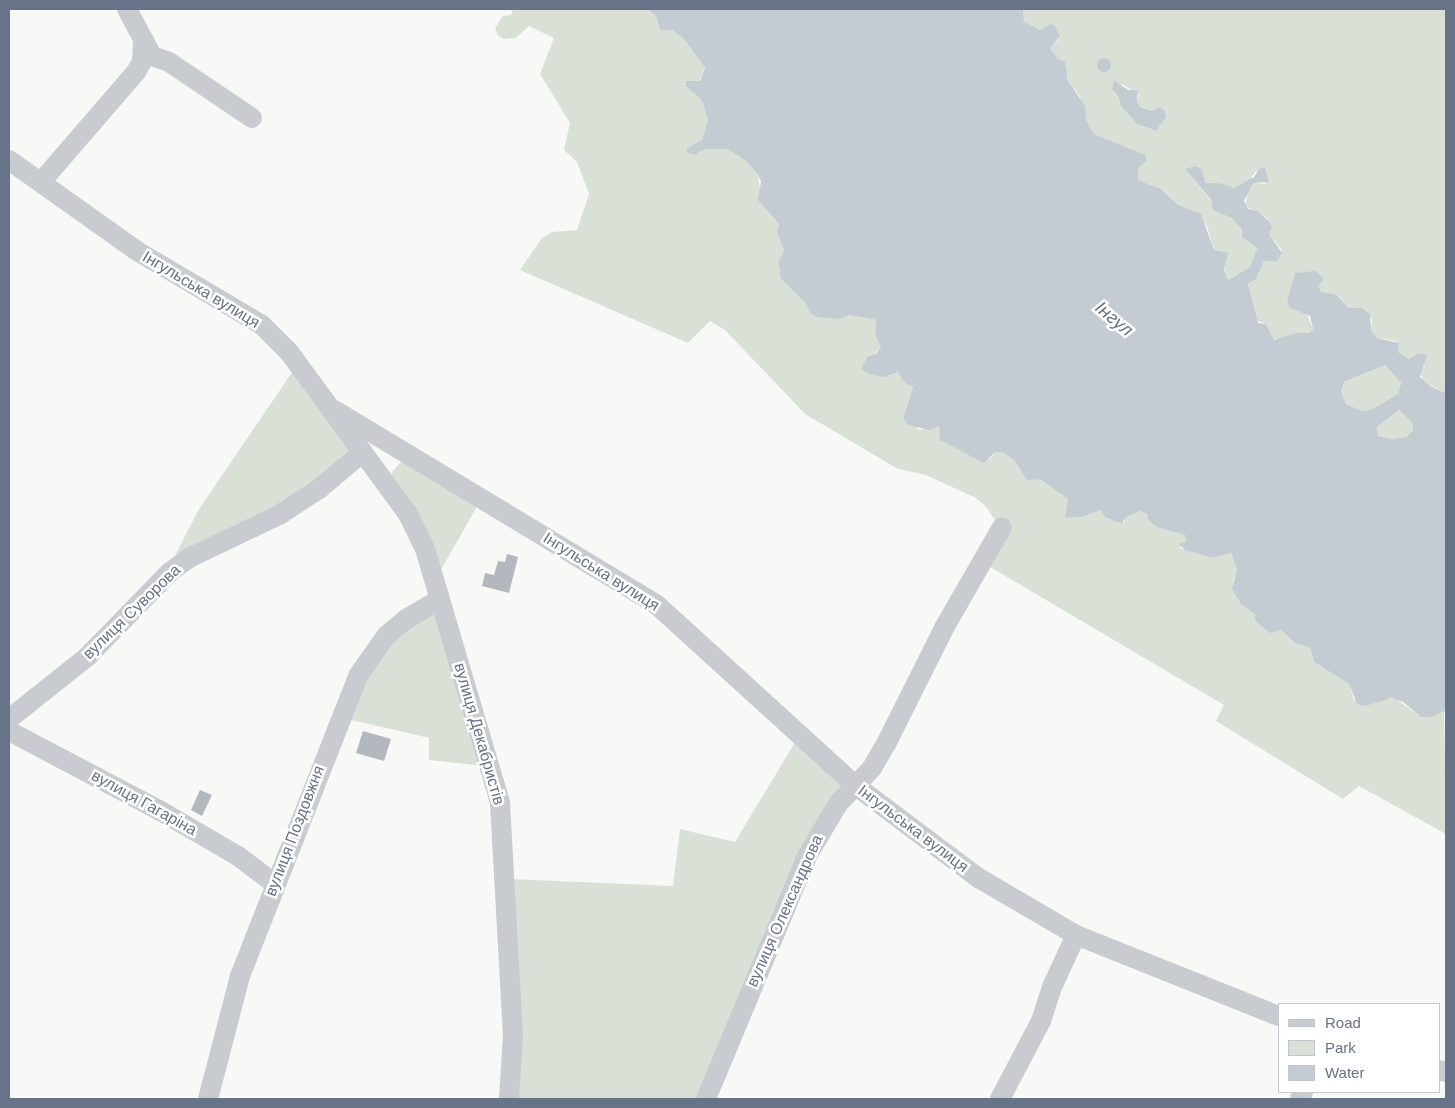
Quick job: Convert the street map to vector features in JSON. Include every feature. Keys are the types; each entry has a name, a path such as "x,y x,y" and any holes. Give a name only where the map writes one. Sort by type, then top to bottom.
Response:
{"street":[{"path":"127,9 139,27 147,50 159,59 169,62 252,118"},
{"path":"136,72 142,61 143,40"},
{"path":"41,182 136,72 148,61 159,59"},
{"name":"Інгульська вулиця","path":"9,160 137,251 262,326 289,352 325,405 658,605 856,786 977,877 1076,935 1278,1016"},
{"name":"вулиця Декабристів","path":"325,405 363,452 408,514 425,549 500,803 513,1034 509,1099"},
{"name":"вулиця Суворова","path":"9,719 88,657 170,572 191,557 254,530 279,515 319,489 363,452"},
{"name":"вулиця Олександрова","path":"706,1099 807,856 838,804 856,786 886,744 944,628 1002,527"},
{"name":"вулиця Поздовжня","path":"208,1099 240,976 358,676 386,636 406,620 440,599"},
{"name":"вулиця Гагаріна","path":"9,732 159,810 238,856 275,884"},
{"path":"1000,1099 1041,1021 1053,985 1076,935"}],"green space":[{"path":"513,9 647,9 656,16 660,30 672,30 684,39 705,68 699,81 685,84 702,101 708,120 702,140 687,148 698,153 705,149 729,149 745,160 758,175 762,204 779,224 777,233 784,250 778,262 781,279 806,304 812,314 820,317 849,315 876,320 875,335 881,347 862,368 871,375 884,376 898,372 913,387 903,417 920,430 939,426 941,433 959,450 990,459 995,452 1003,453 1014,460 1025,477 1040,479 1068,499 1067,518 1082,517 1101,510 1108,518 1124,523 1126,517 1140,511 1147,514 1159,528 1185,535 1187,540 1180,548 1212,558 1231,553 1237,569 1233,581 1235,594 1241,604 1254,612 1264,627 1281,630 1295,643 1310,648 1314,662 1349,684 1354,700 1365,706 1383,699 1396,699 1421,717 1431,717 1444,711 1446,834 1359,786 1343,799 1216,721 1224,705 980,561 997,523 986,507 976,498 926,475 898,469 805,414 725,330 710,321 688,343 520,270 542,238 552,232 577,230 589,194 577,162 564,150 570,123 540,74 554,38 529,26 516,38 503,39 495,29 503,16 511,15"},
{"path":"1023,9 1446,9 1446,393 1424,382 1420,371 1425,365 1398,352 1396,341 1377,338 1371,330 1372,319 1362,308 1349,308 1340,297 1321,292 1319,286 1324,279 1309,272 1294,275 1290,307 1307,314 1313,329 1309,333 1296,333 1278,340 1271,338 1266,324 1256,320 1248,284 1257,276 1264,261 1272,260 1282,250 1269,234 1271,224 1267,218 1245,206 1249,186 1253,183 1266,184 1256,171 1249,181 1234,188 1219,183 1206,183 1202,173 1190,175 1213,204 1238,223 1245,239 1257,248 1250,267 1228,280 1224,275 1226,258 1214,250 1207,226 1197,213 1178,205 1161,189 1138,180 1136,176 1140,154 1094,134 1086,121 1079,95 1068,81 1065,61 1058,59 1050,48 1051,43 1059,40 1044,28 1039,30 1024,22","holes":["1122,84 1139,95 1137,101 1140,107 1152,111 1162,119 1158,127 1152,130 1137,124 1121,106 1119,98 1114,93"]},
{"path":"1385,365 1401,383 1398,394 1370,410 1362,411 1346,404 1341,392 1344,382"},
{"path":"295,368 350,447 348,457 318,486 169,567 199,509"},
{"path":"1399,410 1412,422 1413,430 1407,438 1393,439 1378,436 1377,427"},
{"path":"401,462 479,503 437,577 392,478 392,472"},
{"path":"433,608 484,766 429,760 429,738 343,718 377,651"},
{"path":"797,739 840,781 842,788 703,1099 513,1099 510,879 673,886 680,829 735,842"}],"water":[{"name":"Інгул","path":"647,9 1023,9 1024,21 1039,30 1052,24 1055,26 1060,36 1050,48 1058,59 1065,61 1068,81 1085,106 1086,120 1094,134 1145,155 1147,161 1138,168 1138,180 1161,189 1178,205 1201,214 1214,250 1228,253 1224,270 1228,280 1250,267 1257,248 1242,237 1242,230 1232,218 1213,210 1211,200 1185,169 1196,166 1201,169 1206,183 1221,183 1234,188 1254,177 1260,168 1265,168 1269,182 1253,183 1244,201 1248,209 1257,211 1269,221 1272,227 1269,234 1282,253 1277,261 1264,261 1256,279 1248,284 1258,323 1266,324 1274,340 1296,333 1309,333 1313,329 1310,316 1290,308 1287,301 1295,273 1316,271 1324,279 1319,286 1321,292 1337,295 1349,308 1362,308 1370,314 1371,330 1377,338 1399,343 1398,352 1409,359 1418,353 1427,355 1420,377 1430,386 1446,393 1446,714 1444,711 1433,717 1421,717 1403,702 1392,698 1365,706 1357,704 1349,684 1314,662 1310,648 1295,643 1281,630 1270,633 1255,621 1255,614 1241,604 1232,589 1237,569 1231,553 1212,558 1185,550 1179,544 1186,542 1185,535 1159,528 1149,521 1147,514 1140,511 1126,517 1122,524 1105,517 1101,510 1082,517 1065,518 1068,499 1040,479 1027,480 1014,460 1003,453 995,452 984,463 940,440 939,426 929,430 908,425 903,418 913,387 905,383 898,372 884,377 871,375 861,369 867,357 876,354 881,347 875,335 876,320 849,315 838,319 818,317 810,313 806,304 781,279 778,262 784,250 777,233 779,224 758,200 761,181 758,175 745,160 728,149 705,149 694,155 687,152 687,148 702,140 708,120 702,101 686,86 686,81 700,81 705,68 684,39 672,30 660,30 656,16","holes":["1385,365 1401,383 1398,394 1370,410 1362,411 1346,404 1341,392 1344,382","1399,410 1412,422 1413,430 1407,437 1393,439 1378,436 1377,427"]},
{"path":"1101,58 1107,58 1111,65 1107,72 1101,72 1097,68 1097,62"},
{"path":"1114,80 1128,90 1138,90 1137,101 1140,107 1152,111 1159,107 1165,111 1166,117 1156,131 1137,124 1121,106 1119,98 1112,89"}],"building":[{"path":"507,554 518,557 509,593 482,586 485,573 494,575 498,561 505,562"},
{"path":"363,731 391,739 384,761 356,753"},
{"path":"200,790 212,795 202,816 191,810"}]}
